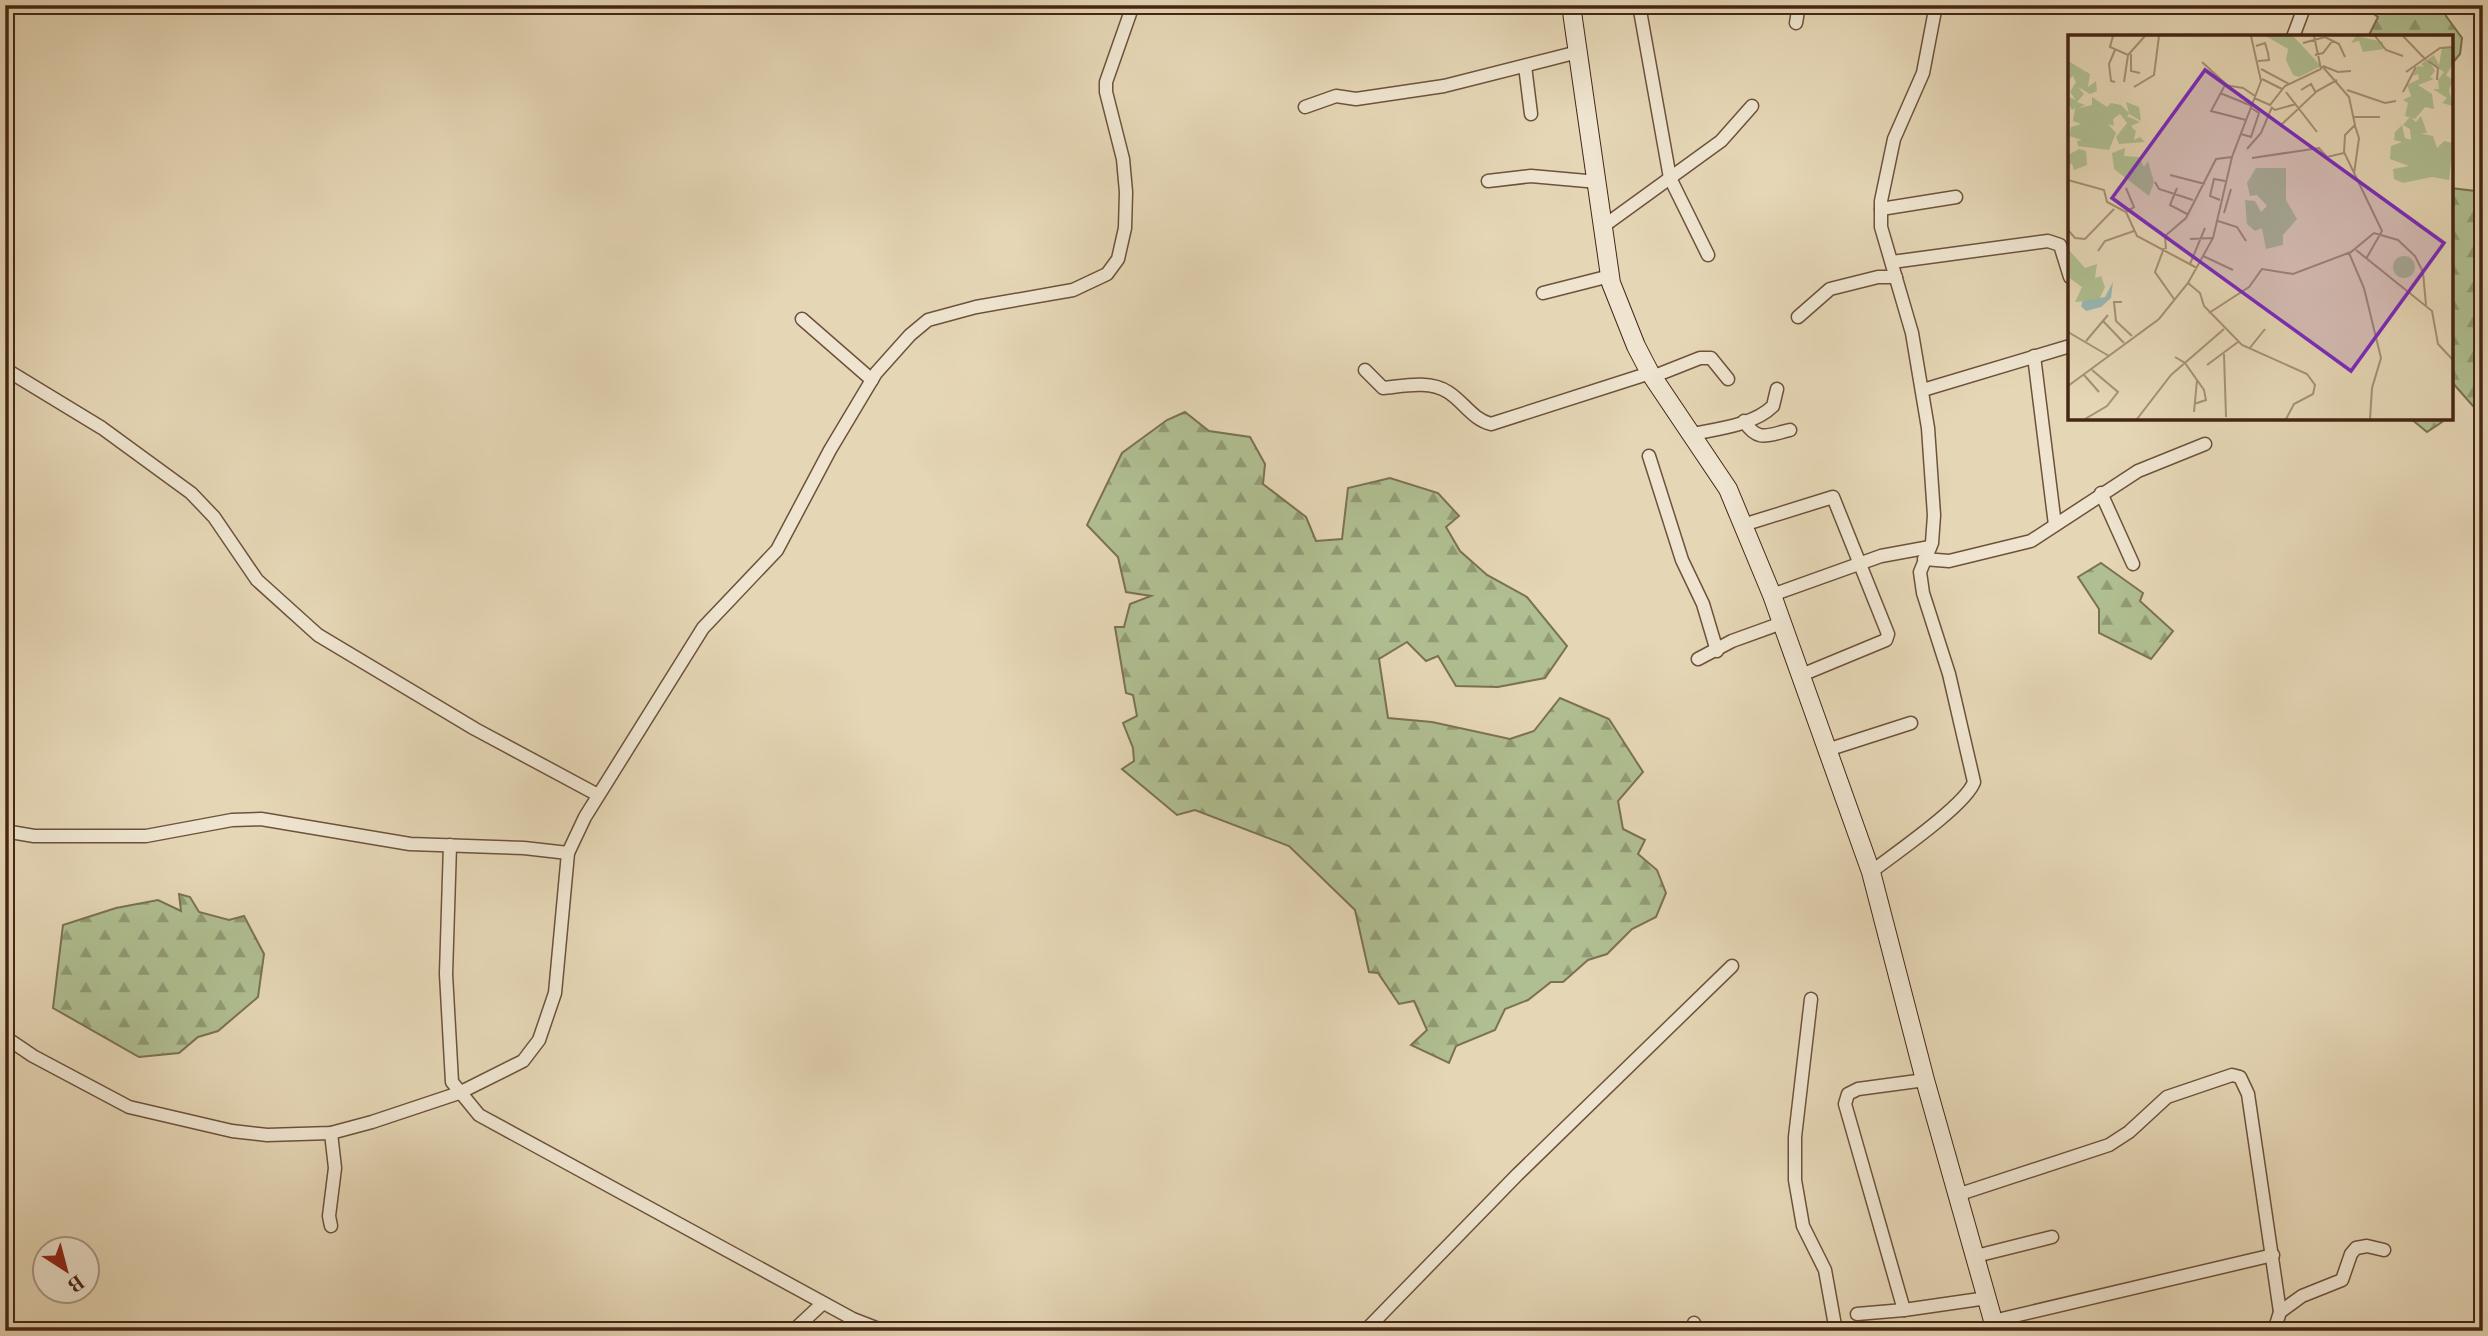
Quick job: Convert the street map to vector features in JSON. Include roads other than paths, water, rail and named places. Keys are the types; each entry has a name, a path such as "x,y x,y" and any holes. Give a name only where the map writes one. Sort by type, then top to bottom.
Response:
{"street":[{"path":"5,1037 33,1056 129,1107 247,1133 331,1133 459,1093 512,1069 523,1061 539,1040 558,975 568,853 598,796 703,628 777,550 872,380 910,335 928,320 976,307 1073,289 1098,280 1113,267 1123,243 1126,192 1123,159 1106,92 1106,82 1133,5"},
{"path":"1571,5 1598,182 1601,228 1609,276 1622,313 1651,375 1728,489 1772,595 1871,872 1925,1080 1960,1194 1995,1326 2273,1255"},
{"path":"1639,5 1670,178 1708,255"},
{"path":"1796,23 1799,5"},
{"path":"1871,872 1935,822 1964,796 1974,782 1949,674 1923,593 1920,572 1933,537 1934,492 1923,390 1912,333 1881,227 1881,209 1894,139 1923,73 1936,5"},
{"path":"2294,35 2305,5"},
{"path":"1305,107 1335,96 1356,99 1444,86 1578,52"},
{"path":"1525,66 1531,114"},
{"path":"1601,228 1721,141 1752,106"},
{"path":"1488,181 1531,176 1598,182"},
{"path":"1881,209 1956,197"},
{"path":"1892,262 2048,242 2060,245 2068,271"},
{"path":"1543,293 1609,276"},
{"path":"1798,317 1830,289 1878,277 1896,277"},
{"path":"802,319 872,380"},
{"path":"1923,390 2068,347"},
{"path":"2034,356 2055,524"},
{"path":"1366,370 1383,388 1429,385 1447,391 1477,419 1491,424 1700,358 1711,358 1728,379"},
{"path":"5,369 102,428 191,493 214,517 257,580 318,635 475,729 598,796"},
{"path":"1692,433 1744,421 1773,406 1777,388"},
{"path":"1744,421 1752,434 1758,436 1790,430"},
{"path":"1772,595 1901,550 1927,553 1949,561 2017,546 2040,537 2101,493 2160,460 2205,444"},
{"path":"1649,456 1682,560 1703,604 1717,651"},
{"path":"2101,493 2133,564"},
{"path":"1743,525 1833,497 1888,638 1799,676"},
{"path":"1698,659 1732,641 1782,623"},
{"path":"1827,750 1911,723"},
{"path":"5,831 34,836 146,836 232,820 261,819 410,844 568,853"},
{"path":"450,845 446,974 452,1082 459,1093 479,1115 536,1147 823,1303 884,1331"},
{"path":"1364,1331 1517,1175 1732,966"},
{"path":"1811,999 1795,1137 1794,1180 1802,1226 1825,1270 1836,1331"},
{"path":"1960,1194 2109,1145 2129,1132 2167,1097 2232,1075 2240,1077 2248,1094 2273,1255 2280,1312 2274,1331"},
{"path":"1904,1310 1845,1104 1848,1094 1858,1089 1925,1080"},
{"path":"331,1133 335,1168 329,1216 331,1226"},
{"path":"1976,1256 2052,1237"},
{"path":"2280,1312 2302,1296 2343,1280 2351,1254 2356,1248 2367,1246 2384,1250"},
{"path":"1857,1314 1987,1298"},
{"path":"793,1331 823,1303"}]}
